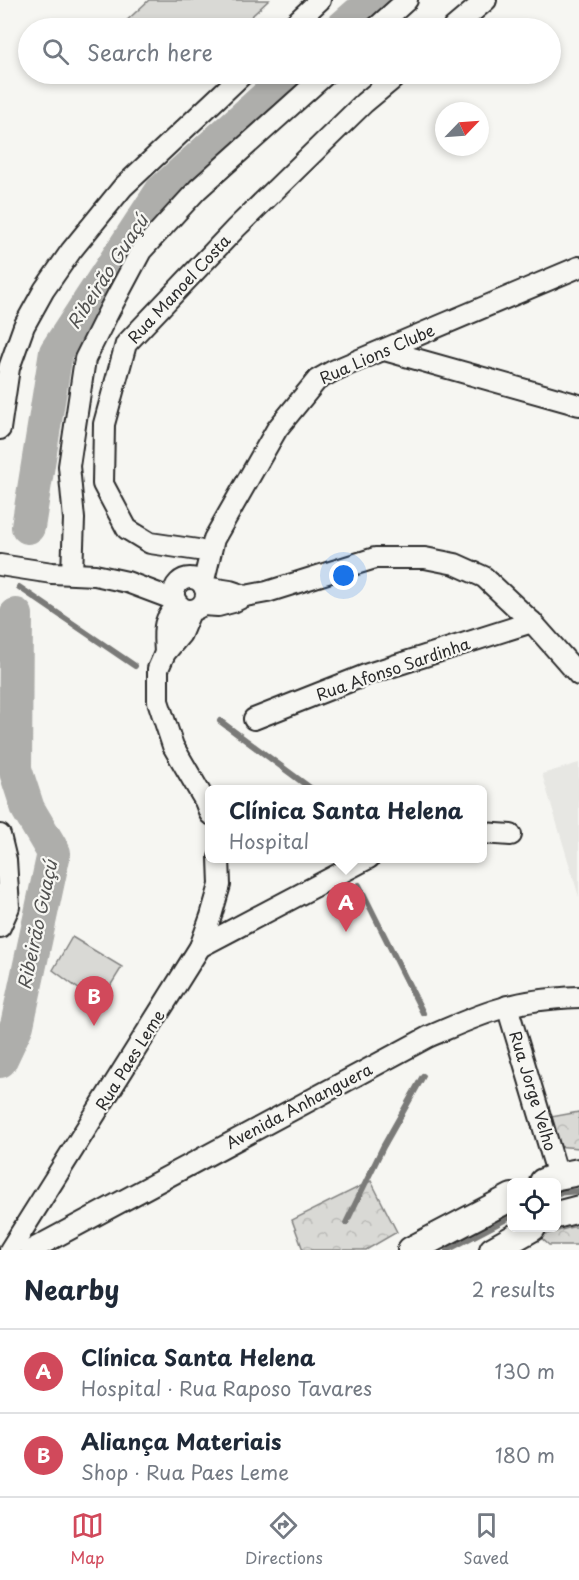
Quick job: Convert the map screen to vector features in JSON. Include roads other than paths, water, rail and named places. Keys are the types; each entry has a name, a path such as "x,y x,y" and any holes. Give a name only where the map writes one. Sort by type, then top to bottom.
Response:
{"street":[{"path":"301,18 320,0"},
{"path":"387,18 407,0"},
{"path":"465,18 486,0"},
{"path":"0,429 9,368 24,326 44,290 71,251 123,187 232,84"},
{"path":"72,573 74,519 69,466 85,359 141,250 198,189 315,84"},
{"name":"Rua Manoel Costa","path":"206,544 150,543 127,529 103,484 104,424 126,344 236,228 364,103 387,84"},
{"name":"Rua Lions Clube","path":"190,593 206,544 277,429 317,380 579,267"},
{"path":"384,350 579,405"},
{"path":"0,565 52,573 95,575 190,593 230,591 245,596 267,592 375,558 425,558 455,564 484,577 532,622 579,675"},
{"path":"190,593 169,613 166,622 165,653 158,669 158,701 173,746 205,801"},
{"name":"Rua Afonso Sardinha","path":"254,719 368,674 532,622"},
{"path":"487,832 512,835"},
{"path":"0,835 6,860 9,907 0,927"},
{"name":"Rua Paes Leme","path":"10,1250 200,947 212,916 220,885 219,863"},
{"path":"200,947 360,863"},
{"name":"Avenida Anhanguera","path":"31,1250 419,1041 507,1006 579,996"},
{"name":"Rua Jorge Velho","path":"507,1006 560,1177"},
{"path":"411,1250 507,1200"},
{"path":"561,1214 579,1209"},
{"path":"493,1250 524,1232"}],"waterway":[{"name":"Ribeirão Guaçú","path":"353,18 374,0"},
{"name":"Ribeirão Guaçú","path":"28,527 56,352 161,192 281,84"},
{"path":"19,587 135,666"},
{"name":"Ribeirão Guaçú","path":"0,1061 17,1025 54,853 28,809 15,769 16,615"},
{"path":"220,721 306,785"},
{"path":"359,885 423,1013"},
{"path":"346,1223 383,1147 423,1076"},
{"path":"561,1193 579,1191"},
{"path":"447,1250 507,1219"}],"place":[{"name":"Clínica Santa Helena","path":"346,932"},
{"name":"Aliança Materiais","path":"94,1026"}]}
